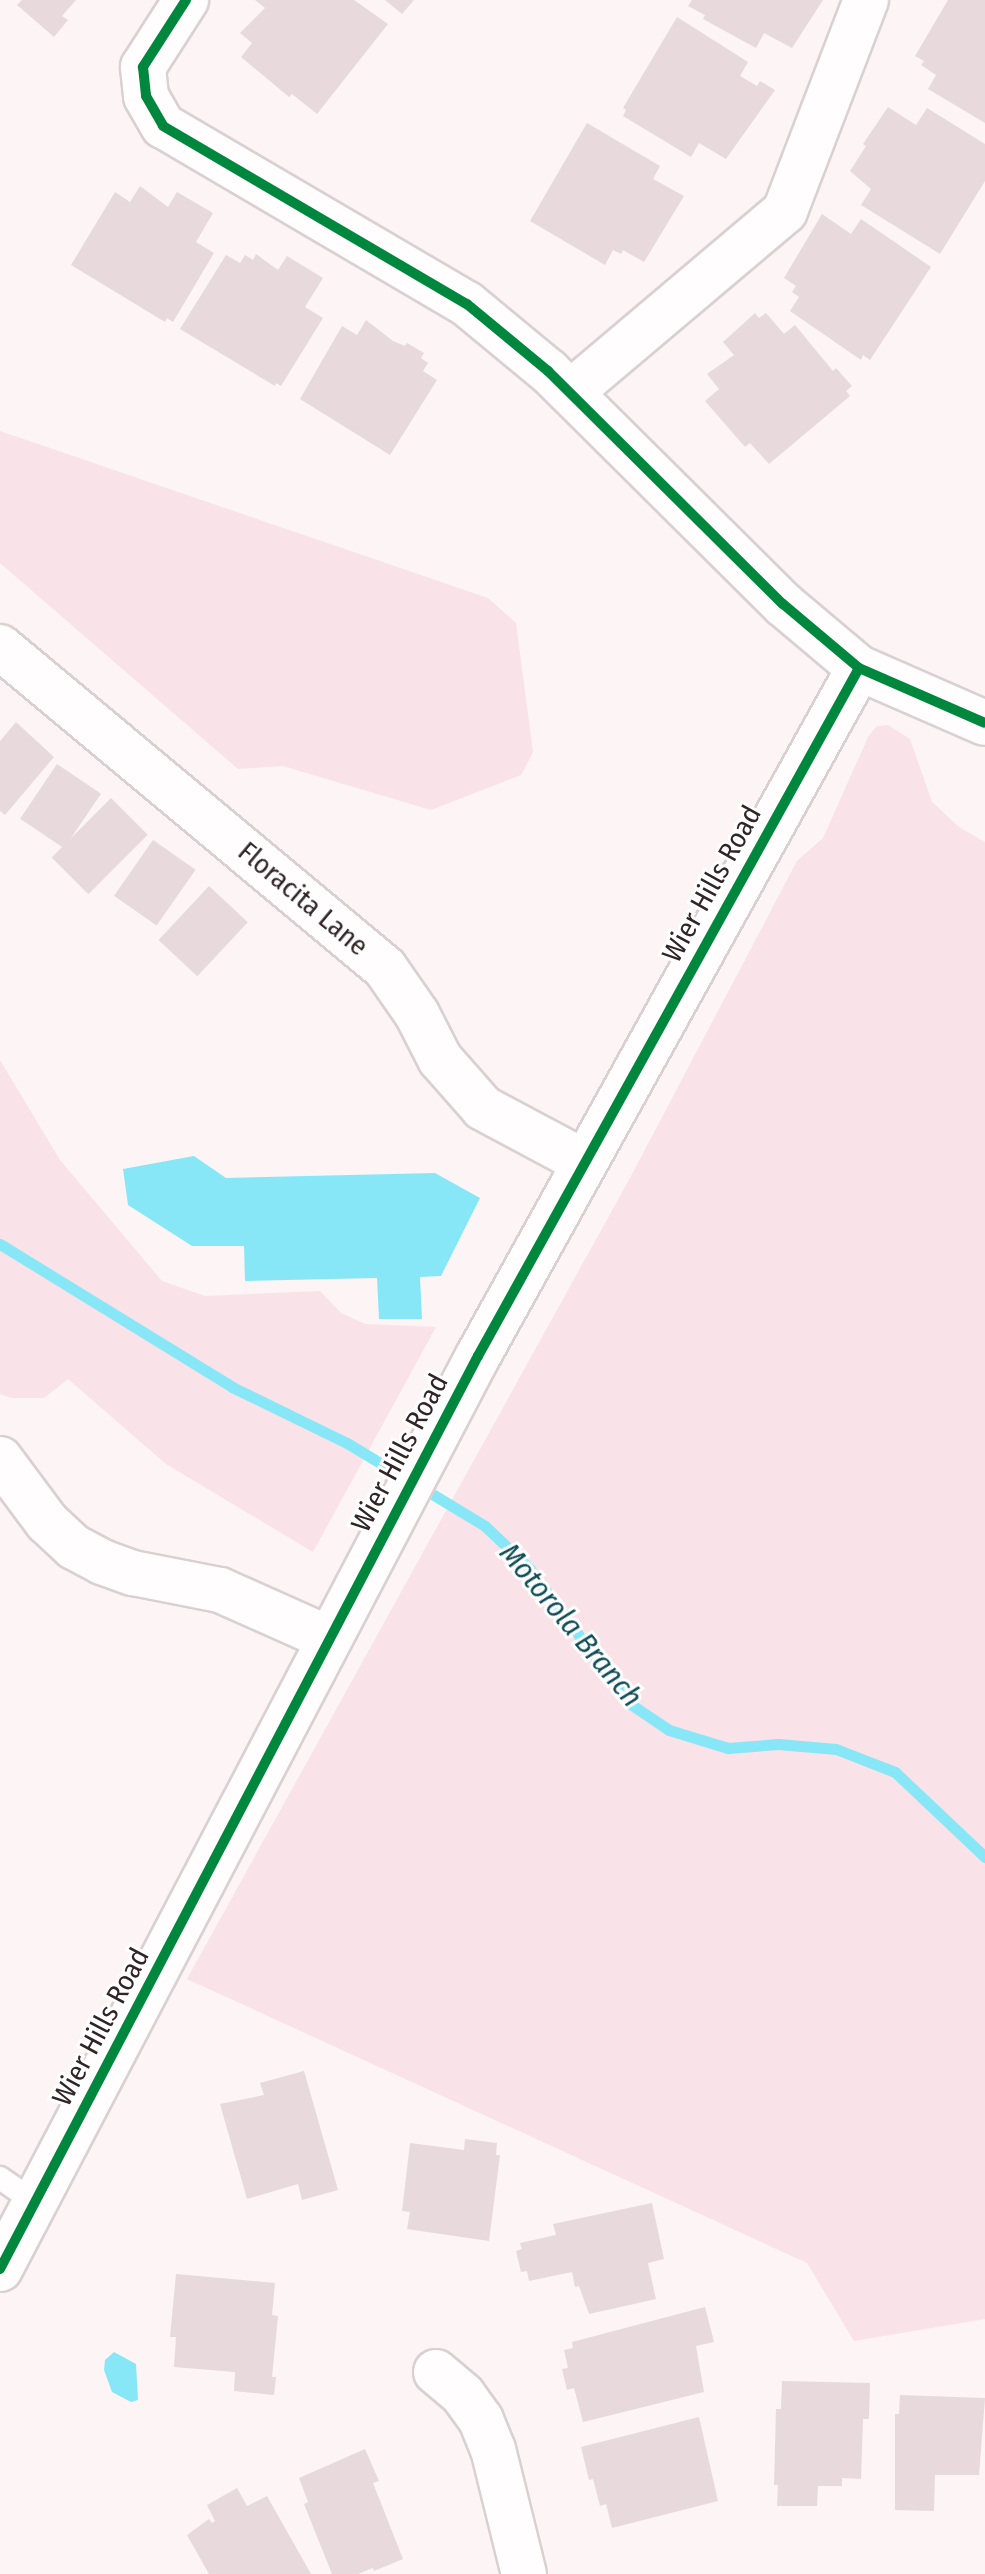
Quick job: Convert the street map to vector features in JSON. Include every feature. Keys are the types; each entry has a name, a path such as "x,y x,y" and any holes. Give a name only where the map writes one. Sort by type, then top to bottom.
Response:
{"street":[{"path":"186,0 143,67 146,96 163,126 467,304 571,392 783,604 859,668 985,723"},
{"path":"571,392 785,211 866,0"},
{"name":"Floracita Lane","path":"0,647 385,968 417,1014 440,1059 483,1108 584,1162"},
{"name":"Wier Hills Road","path":"0,2269 478,1356 859,668"},
{"path":"0,1459 47,1522 74,1547 102,1562 133,1573 220,1590 328,1638"},
{"path":"436,2372 463,2395 487,2435 524,2574"}],"lane":[{"path":"0,2178 36,2203"}],"shaded area":[{"path":"0,431 488,598 516,623 533,752 521,775 431,810 283,766 238,769 0,563"},
{"path":"888,725 910,739 932,802 959,827 985,842 985,2319 854,2341 807,2263 187,1979 630,1178 797,861 823,838 868,737 877,726"},
{"path":"0,1060 60,1160 162,1281 205,1296 320,1291 341,1313 365,1324 436,1327 313,1552 166,1464 68,1379 44,1398 11,1398 0,1394"}],"water":[{"path":"194,1156 226,1178 435,1173 480,1198 441,1276 420,1277 422,1319 379,1319 377,1278 245,1281 244,1246 192,1246 128,1205 123,1169"},
{"path":"114,2352 136,2364 138,2400 131,2402 112,2392 104,2370 105,2360"}],"building":[{"path":"22,0 76,0 62,16 68,20 54,37 17,5"},
{"path":"255,0 354,0 388,24 317,114 292,94 289,97 241,57 252,43 240,33 265,8"},
{"path":"385,0 414,0 402,14"},
{"path":"692,0 823,0 792,48 764,33 756,48 703,19 705,15 688,6"},
{"path":"948,0 985,0 985,123 928,89 936,75 921,65 924,61 915,56"},
{"path":"677,17 748,62 740,76 757,86 760,81 775,90 726,159 699,143 691,157 623,116 626,110 623,108"},
{"path":"888,107 916,125 927,108 985,144 985,181 940,254 861,205 871,189 850,171 866,146 863,144"},
{"path":"587,123 660,166 653,179 684,196 644,262 623,250 621,254 613,250 605,265 530,221"},
{"path":"140,186 168,207 177,192 213,213 196,242 214,253 173,322 167,318 165,322 71,265 115,192 130,202"},
{"path":"822,214 851,234 861,219 931,267 870,360 863,355 861,360 790,311 799,297 792,292 796,286 784,278"},
{"path":"256,254 278,270 287,256 323,278 305,307 323,318 281,386 276,383 275,386 180,329 226,255 240,263 245,255 253,260"},
{"path":"755,313 759,318 766,313 784,334 795,325 833,371 836,368 852,386 846,391 850,396 769,464 750,443 745,447 705,401 719,389 707,374 734,355 723,342"},
{"path":"366,320 393,341 405,346 407,343 424,353 421,358 428,363 423,371 437,380 390,455 300,399 342,326 357,335"},
{"path":"16,722 54,757 5,815 0,811 0,741"},
{"path":"57,764 101,794 64,848 20,819"},
{"path":"111,798 148,835 88,894 52,857"},
{"path":"153,840 196,870 157,926 114,896"},
{"path":"209,886 248,922 197,976 159,940"},
{"path":"304,2071 338,2190 302,2200 298,2184 247,2199 220,2104 264,2095 260,2083"},
{"path":"465,2139 497,2143 496,2155 500,2155 489,2241 407,2229 410,2212 402,2211 410,2143 464,2150"},
{"path":"652,2203 664,2259 648,2263 656,2299 589,2314 579,2286 575,2287 572,2272 529,2281 527,2271 521,2272 516,2251 522,2249 520,2243 556,2235 553,2224"},
{"path":"176,2274 275,2283 272,2315 278,2316 272,2377 276,2377 274,2395 234,2391 235,2372 174,2367 176,2337 170,2337"},
{"path":"705,2307 714,2342 696,2346 704,2392 583,2422 574,2388 567,2390 562,2369 568,2368 564,2350 573,2348 572,2342"},
{"path":"782,2381 870,2383 869,2419 863,2419 861,2479 842,2478 842,2486 818,2486 817,2506 777,2506 778,2485 774,2485 776,2409 781,2409"},
{"path":"900,2395 985,2398 979,2475 935,2475 934,2511 895,2510 895,2414 899,2414"},
{"path":"699,2417 718,2501 612,2528 606,2504 600,2506 593,2479 589,2480 581,2447"},
{"path":"365,2449 379,2481 373,2483 403,2559 374,2571 373,2568 358,2574 332,2574 304,2504 308,2502 299,2478"},
{"path":"237,2488 247,2506 267,2496 311,2574 209,2574 187,2535 209,2519 212,2523 215,2521 207,2505"}],"waterway":[{"name":"Motorola Branch","path":"0,1244 232,1387 347,1443 405,1478"},
{"name":"Motorola Branch","path":"419,1486 485,1526 529,1568 629,1703 669,1730 728,1748 778,1744 836,1749 895,1772 985,1857"}],"cycle path":[{"path":"186,0 143,67 146,96 163,126 467,304 548,371 783,604 859,668 985,723"},
{"path":"0,2269 478,1356 859,668"}]}
